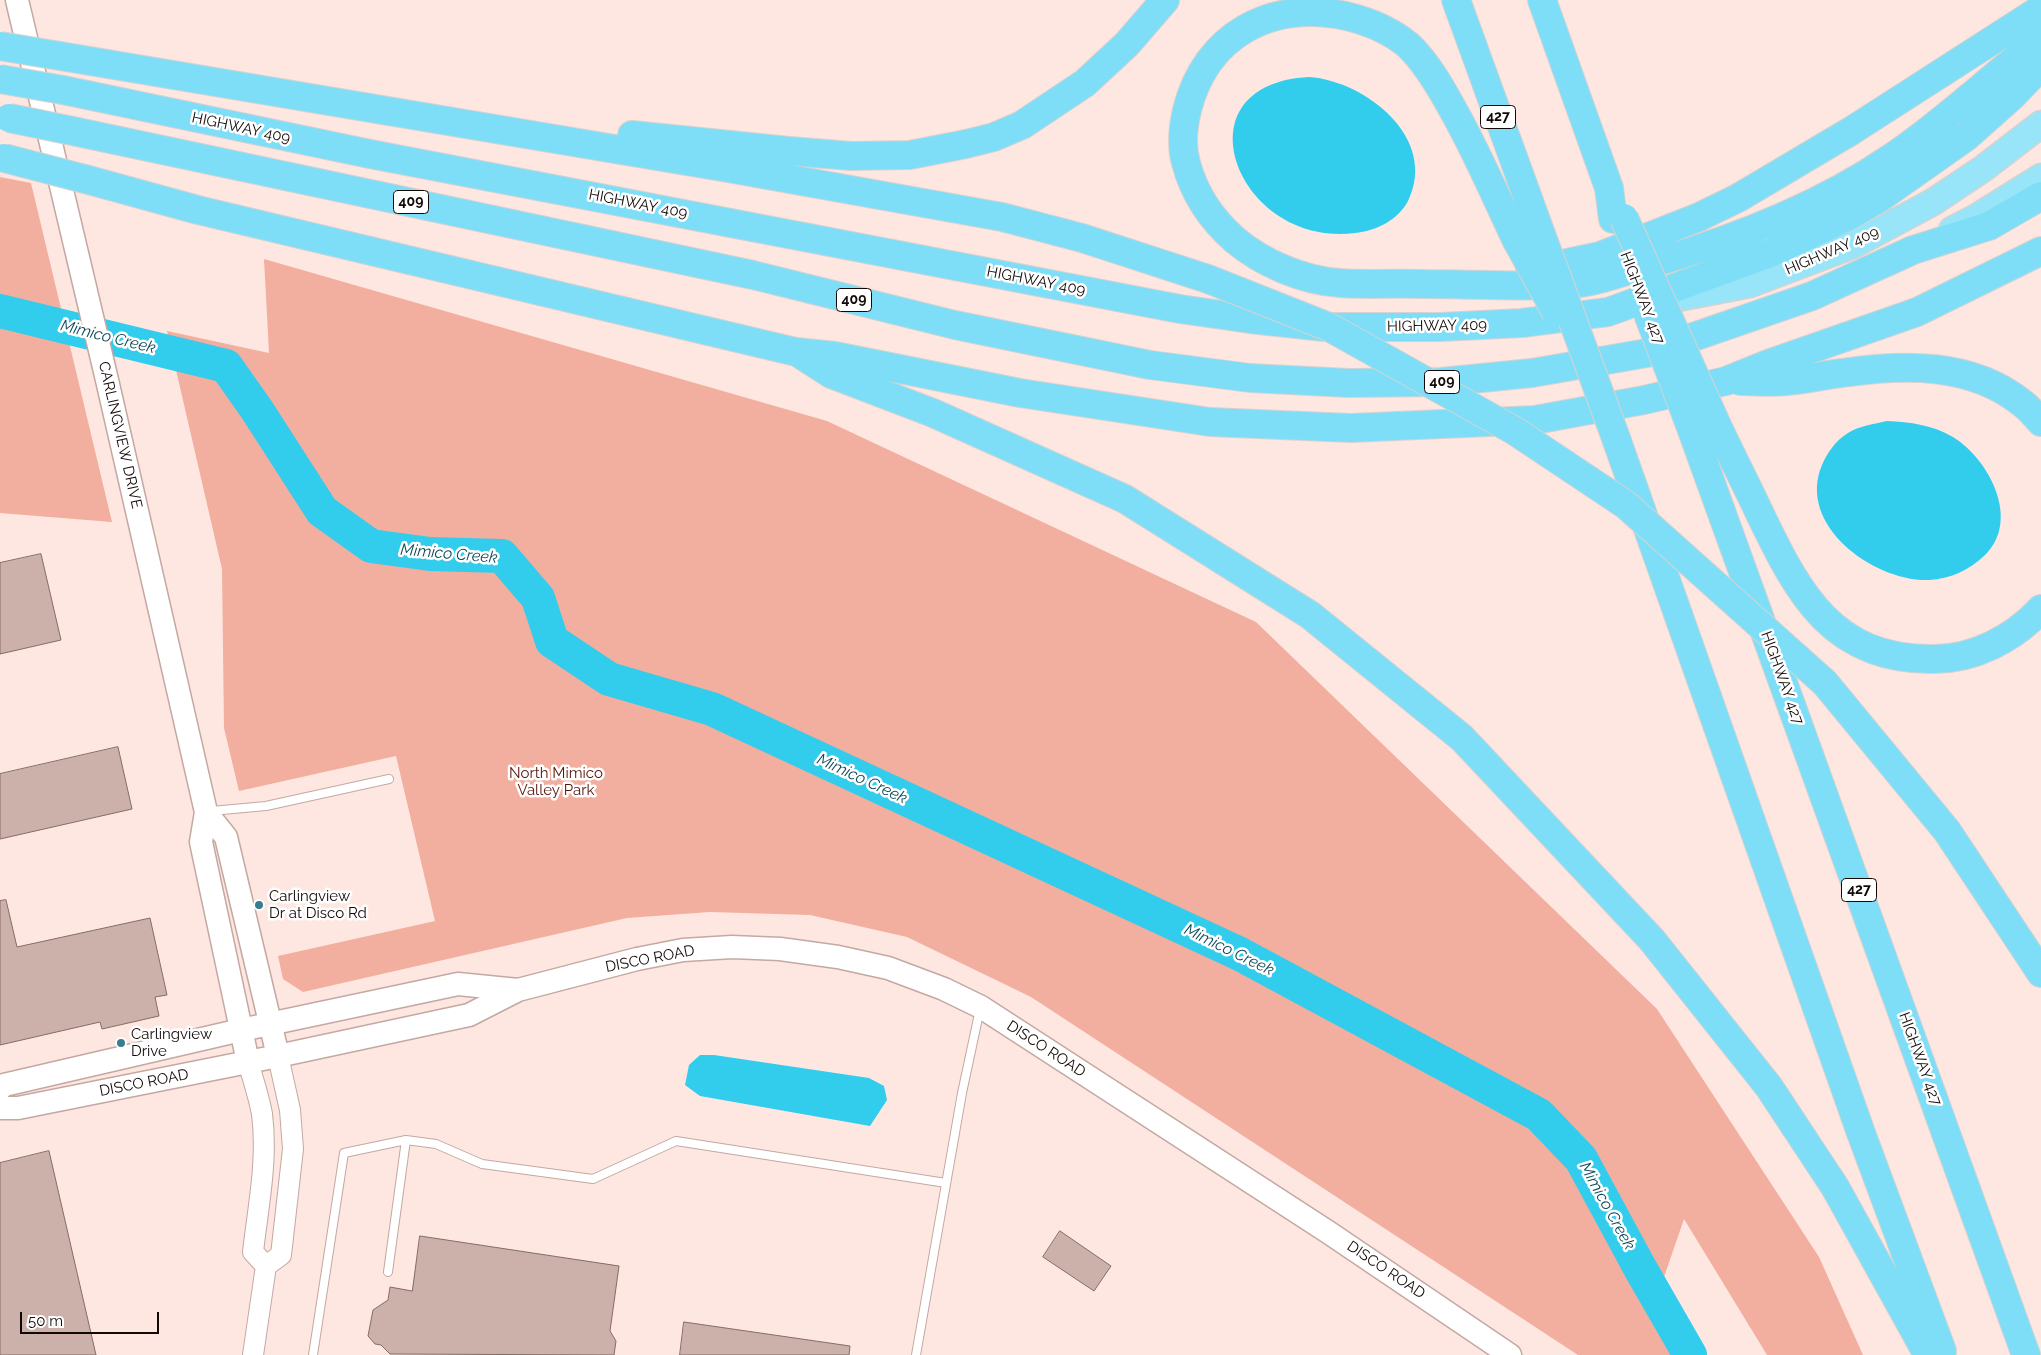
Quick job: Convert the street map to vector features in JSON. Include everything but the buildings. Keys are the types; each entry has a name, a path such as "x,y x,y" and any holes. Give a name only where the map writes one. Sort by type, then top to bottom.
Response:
{"highway":[{"path":"356,106 789,151 851,156 910,156 994,137 1022,126 1085,83 1127,44 1165,0"},
{"name":"427","path":"1456,0 1528,236 1598,388 1861,1133 1943,1355"},
{"path":"1542,0 1619,219 1702,423 1780,556 1801,589 1821,615 1854,641 1879,653 1907,659 1938,659 1971,654 2005,639 2041,609"},
{"path":"1466,284 1600,256 1699,217 1738,198 1794,166 2041,9"},
{"path":"1528,236 1468,137 1438,83 1407,45 1379,27 1346,16 1284,12 1252,23 1235,33 1220,45 1203,69 1192,93 1185,121 1183,141 1185,162 1198,194 1208,211 1236,241 1253,253 1281,267 1308,277 1338,283 1466,284 1515,287 1584,283 1677,256 1743,234 1838,189 1891,158 1973,95 2036,52"},
{"path":"0,46 728,168 1002,217 1082,238 1208,279 1329,327 1515,431 1626,505 1825,683 1947,830 2041,973"},
{"path":"1608,312 1770,253 1847,217 1870,204 1966,137 2012,96 2036,52"},
{"name":"HIGHWAY 409","path":"0,79 63,90 370,154 1180,309 1324,327 1441,327 1522,323 1608,312 1750,284 1853,245 1933,202 1984,168 2041,124"},
{"name":"HIGHWAY 409","path":"4,117 753,275 955,325 1150,366 1250,378 1348,383 1441,382 1532,373 1647,353 1812,296 1913,250 1977,217 2041,177"},
{"path":"2,158 208,212 796,352 835,356 1020,393 1210,422 1351,428 1535,420 1644,400 1726,381 1768,364 1917,312 2041,251"},
{"path":"1913,250 1989,226 2041,196"},
{"path":"796,352 831,374 933,412 1124,499 1310,615 1462,738 1652,940 1769,1087 1835,1187 1928,1355"},
{"path":"1726,381 1785,382 1874,369 1910,367 1946,370 1984,382 2004,391 2022,403 2041,422"},
{"name":"HIGHWAY 427","path":"1702,423 2026,1355"}],"main road":[{"name":"CARLINGVIEW DRIVE","path":"17,0 81,266 206,812 201,842 248,1062"},
{"name":"CARLINGVIEW DRIVE","path":"206,812 226,837 278,1056"},
{"name":"DISCO ROAD","path":"0,1108 18,1108 278,1056 469,1015 518,990 637,959 683,950 732,947 780,949 819,954 888,968 944,989 981,1007 1312,1221 1510,1355"},
{"name":"DISCO ROAD","path":"0,1089 4,1084 241,1030 458,984 518,990"}],"street":[{"name":"CARLINGVIEW DRIVE","path":"248,1062 262,1114 264,1144 253,1252 266,1266 281,1255 293,1149 290,1110 278,1056"},
{"path":"253,1355 266,1266"}],"lane":[{"path":"206,812 261,807 389,779"},
{"path":"916,1355 962,1093 981,1007"},
{"path":"314,1355 344,1153 406,1140 436,1144 482,1164 593,1179 676,1141 946,1183"},
{"path":"388,1272 406,1140"}],"green space":[{"path":"0,177 31,183 112,522 0,513"},
{"name":"North Mimico Valley Park","path":"264,259 827,421 1256,622 1657,1009 1819,1257 1863,1355 1767,1355 1684,1219 1664,1277 1670,1337 1680,1355 1578,1355 1031,997 907,937 810,915 710,912 627,918 303,992 283,979 278,956 435,921 396,756 239,791 224,728 222,569 167,331 269,353","holes":["945,807 1564,1125 966,836 923,813"]}],"water":[{"path":"1309,77 1331,81 1353,89 1374,102 1392,117 1405,136 1414,156 1415,178 1404,208 1392,219 1378,227 1355,233 1314,231 1279,216 1253,192 1237,163 1233,133 1243,106 1267,86"},
{"path":"1887,421 1921,425 1953,437 1966,447 1989,475 2000,509 2000,526 1995,542 1984,556 1972,566 1952,576 1929,580 1908,578 1886,571 1865,561 1845,546 1830,529 1820,509 1817,488 1822,465 1829,451 1848,433 1862,427"},
{"path":"700,1055 714,1055 869,1078 884,1086 887,1100 870,1126 700,1096 685,1085 689,1065"}],"waterway":[{"name":"Mimico Creek","path":"0,311 226,366 257,410 322,511 371,546 430,554 502,556 538,598 552,641 609,679 712,709 1240,954 1539,1115 1581,1159 1690,1355"}],"place":[{"name":"Carlingview Dr at Disco Rd","path":"259,905"},
{"name":"Carlingview Drive","path":"121,1043"}]}
